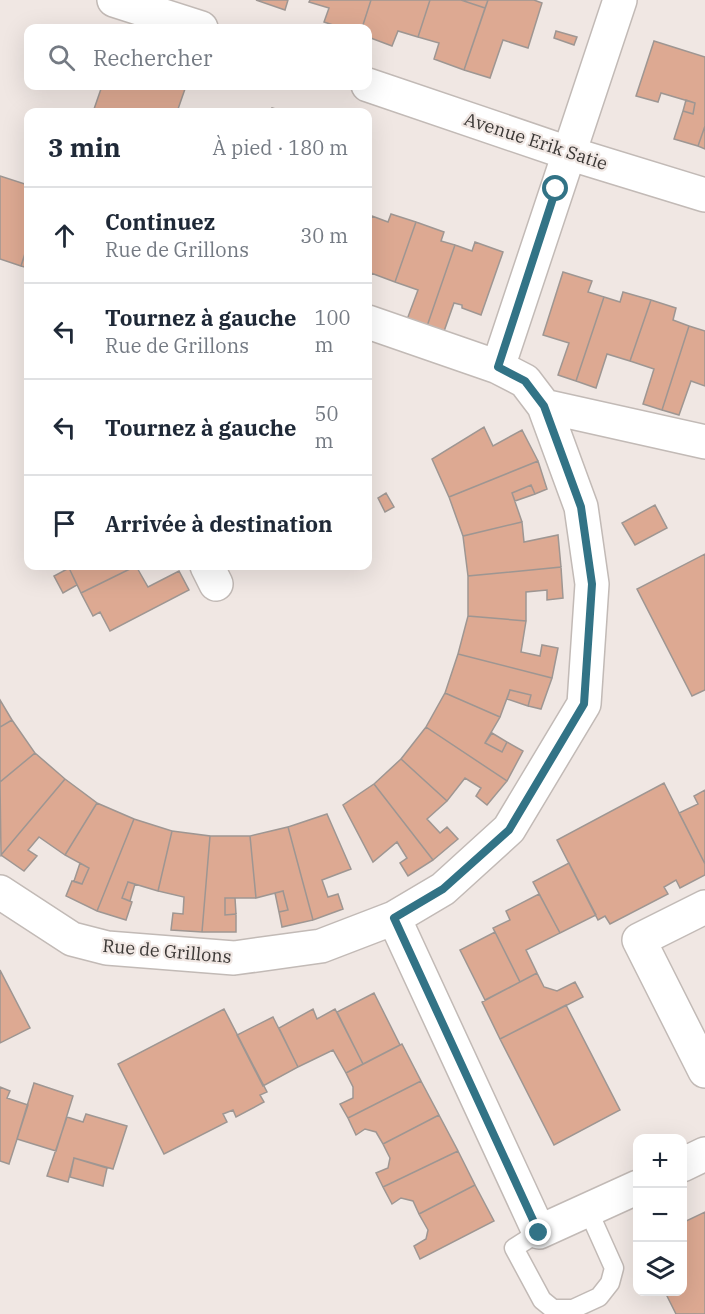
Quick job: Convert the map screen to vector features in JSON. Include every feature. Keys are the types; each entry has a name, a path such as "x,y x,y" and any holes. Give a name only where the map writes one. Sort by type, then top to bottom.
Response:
{"street":[{"path":"114,0 189,24"},
{"path":"498,367 620,0"},
{"name":"Avenue Erik Satie","path":"372,86 568,153 705,195"},
{"name":"Rue de Grillons","path":"0,892 72,939 107,948 234,958 321,946 394,918 443,889 509,830 584,704 592,584 581,507 544,406 525,381 498,367 372,323"},
{"path":"544,406 705,442"},
{"path":"705,907 639,940 705,1071"},
{"path":"394,918 539,1233 636,1188"},
{"path":"687,1163 705,1154"}],"lane":[{"path":"539,1233 514,1248 542,1300 553,1309 573,1309 599,1297 610,1283 614,1268 588,1210"}],"building":[{"path":"256,0 288,0 285,10"},
{"path":"310,0 371,0 363,24 324,22 329,8 309,2"},
{"path":"371,0 430,0 418,37 398,31 392,46 372,38 372,24 363,24"},
{"path":"430,0 461,0 485,8 464,70 434,59 439,43 418,37"},
{"path":"461,0 488,0 485,8"},
{"path":"488,0 534,0 542,3 528,48 503,40 490,78 464,70"},
{"path":"556,31 577,37 574,45 554,38"},
{"path":"654,41 705,57 705,126 698,146 674,139 683,111 693,114 695,103 661,93 658,102 636,96"},
{"path":"101,90 185,90 178,108 94,108"},
{"path":"686,100 695,103 693,114 683,111"},
{"path":"705,126 705,149 698,146"},
{"path":"0,176 24,184 24,257 21,266 0,259"},
{"path":"391,214 416,222 395,282 372,273 372,216 388,222"},
{"path":"416,222 444,232 441,241 455,245 425,332 405,325 418,290 395,282"},
{"path":"475,242 503,252 481,315 454,303 442,337 425,332 455,245 472,251"},
{"path":"563,272 592,281 588,292 604,297 576,381 558,375 569,343 543,335"},
{"path":"623,292 651,300 630,361 607,354 596,388 576,381 604,297 620,302"},
{"path":"651,300 676,308 673,320 689,326 662,410 643,404 654,369 630,361"},
{"path":"689,326 705,331 705,386 691,381 679,415 662,410"},
{"path":"484,427 493,446 522,430 538,461 449,497 432,459"},
{"path":"538,461 547,489 535,494 531,485 512,493 522,522 463,536 449,497"},
{"path":"531,485 535,494 515,501 512,493"},
{"path":"386,493 394,507 385,512 378,498"},
{"path":"655,505 667,528 635,545 622,523"},
{"path":"522,522 524,542 558,535 561,567 468,576 463,536"},
{"path":"705,554 705,690 692,696 637,589"},
{"path":"561,567 563,598 547,600 547,590 526,592 526,621 468,616 468,576"},
{"path":"70,570 128,570 81,593"},
{"path":"70,570 77,585 63,593 54,576"},
{"path":"128,570 138,570 148,587 179,571 189,590 110,631 100,612 93,616 81,593"},
{"path":"468,616 526,621 521,652 540,656 542,645 558,648 552,678 458,654"},
{"path":"458,654 552,678 541,709 528,706 531,695 510,690 500,717 445,693"},
{"path":"510,690 531,695 528,706 507,699"},
{"path":"445,693 500,717 485,743 502,752 507,742 523,751 507,781 426,727"},
{"path":"0,700 12,720 0,727"},
{"path":"12,720 35,753 0,782 0,727"},
{"path":"426,727 507,781 487,805 476,796 481,788 465,778 447,801 401,759"},
{"path":"492,733 507,742 502,752 485,743"},
{"path":"35,753 65,779 1,855 0,782"},
{"path":"401,759 447,801 427,819 440,833 447,827 458,839 433,860 374,784"},
{"path":"65,779 97,803 65,855 39,837 28,850 37,856 24,871 1,855"},
{"path":"664,783 705,864 705,875 680,888 676,880 664,887 668,894 610,924 605,916 598,920 557,840"},
{"path":"374,784 433,860 408,876 400,863 407,858 397,842 373,862 343,805"},
{"path":"705,790 705,864 679,813 698,804 694,796"},
{"path":"97,803 134,819 97,911 66,896 72,881 82,884 89,868 65,855"},
{"path":"327,814 351,869 322,880 328,897 338,894 343,909 313,920 288,827"},
{"path":"134,819 172,831 158,891 128,882 122,898 132,902 126,920 97,911"},
{"path":"288,827 313,920 282,927 279,912 288,910 283,891 256,898 250,836"},
{"path":"172,831 210,836 202,932 171,930 173,913 183,914 184,897 158,891"},
{"path":"210,836 250,836 256,898 225,898 225,915 236,914 236,932 202,932"},
{"path":"80,863 89,868 82,884 74,881"},
{"path":"569,863 596,915 560,933 533,882"},
{"path":"128,882 135,884 130,901 122,898"},
{"path":"283,891 288,910 279,912 275,893"},
{"path":"539,894 560,933 526,950 537,973 520,982 493,928 510,920 506,911"},
{"path":"225,898 235,898 236,914 225,915"},
{"path":"495,932 520,982 485,1000 460,950"},
{"path":"0,970 30,1028 0,1043"},
{"path":"537,973 544,987 557,991 575,982 583,997 500,1039 482,1002"},
{"path":"374,993 400,1045 363,1064 337,1012"},
{"path":"566,1005 620,1110 554,1145 500,1039"},
{"path":"224,1009 267,1092 260,1095 264,1102 236,1117 233,1110 223,1114 227,1122 164,1154 118,1064"},
{"path":"313,1009 317,1019 335,1009 363,1064 346,1073 333,1050 298,1067 279,1028"},
{"path":"273,1017 298,1067 263,1086 237,1035"},
{"path":"402,1044 421,1081 348,1118 340,1104 353,1098 353,1087 346,1073"},
{"path":"421,1081 439,1115 383,1144 376,1132 365,1129 356,1135 348,1118"},
{"path":"34,1083 73,1096 56,1151 17,1139"},
{"path":"0,1087 10,1091 7,1098 28,1105 9,1164 0,1161"},
{"path":"86,1114 127,1126 113,1169 74,1158 68,1182 47,1176 67,1117 83,1122"},
{"path":"439,1115 458,1151 383,1187 376,1173 388,1168 390,1158 383,1144"},
{"path":"458,1151 475,1185 419,1214 413,1201 401,1198 392,1204 383,1187"},
{"path":"74,1158 107,1168 103,1186 70,1177"},
{"path":"475,1185 494,1221 420,1259 414,1246 426,1239 428,1230 419,1214"},
{"path":"705,1212 705,1314 676,1314 667,1296 687,1296 687,1221"}],"route":[{"path":"539,1233 394,918 443,889 509,830 584,704 592,584 581,507 544,406 525,381 498,367 556,189"}]}
